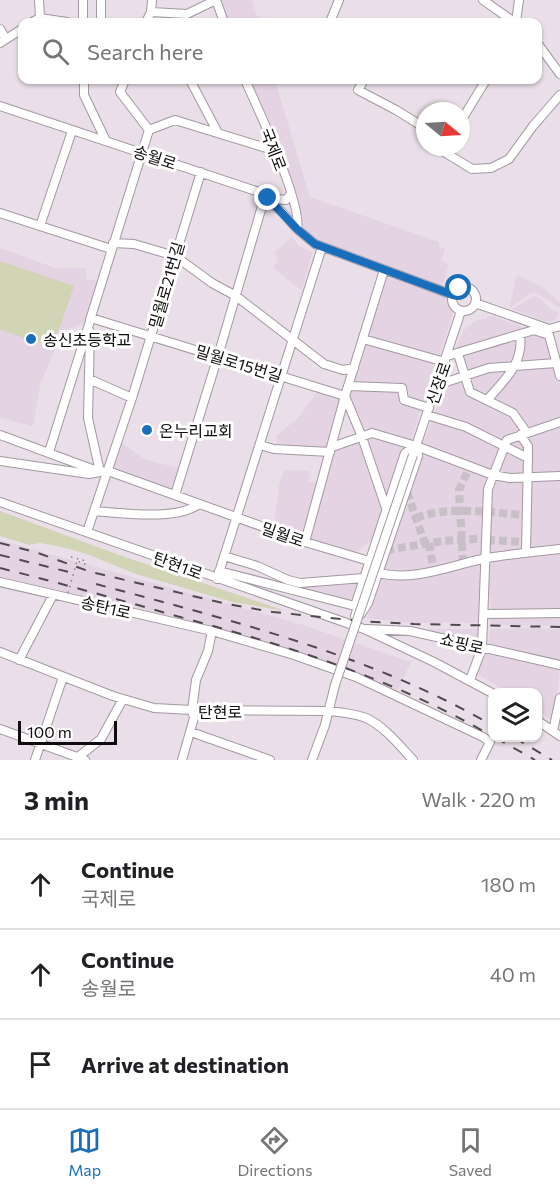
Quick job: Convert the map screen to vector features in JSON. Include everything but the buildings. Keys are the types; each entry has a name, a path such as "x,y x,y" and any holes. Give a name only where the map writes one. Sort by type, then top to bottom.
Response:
{"street":[{"path":"36,18 39,0"},
{"path":"83,0 83,18"},
{"path":"101,18 102,0"},
{"path":"148,18 152,0"},
{"path":"151,12 177,18 216,0 223,18"},
{"path":"332,18 339,0"},
{"path":"483,0 509,18"},
{"path":"516,18 519,0"},
{"path":"0,29 3,41 18,32"},
{"path":"542,51 560,74"},
{"path":"84,84 84,95 106,141"},
{"path":"123,84 120,93 149,130"},
{"path":"192,84 218,133"},
{"name":"국제로","path":"247,84 276,151 298,220 297,229"},
{"path":"362,84 358,90 416,122"},
{"path":"470,106 484,84"},
{"path":"451,156 472,169 491,168 509,159 560,95"},
{"name":"송월로","path":"0,106 254,190 266,197 297,229"},
{"path":"49,452 149,130 175,120 276,151"},
{"path":"40,226 72,131"},
{"name":"밀월로21번길","path":"104,472 132,398 201,172"},
{"path":"175,495 266,197 286,200 290,195"},
{"path":"0,213 112,246 134,244 175,255 212,283 236,296 324,364 343,370 354,368"},
{"path":"297,229 311,242 453,295"},
{"path":"322,246 218,575 358,607 358,627"},
{"path":"305,542 345,396 384,270"},
{"path":"459,288 468,288 475,294 475,303 468,310 461,310 454,305 453,295 459,288"},
{"path":"475,303 549,329 560,326"},
{"name":"신장로","path":"328,711 461,310"},
{"path":"87,532 104,472 88,418 91,318"},
{"name":"밀월로15번길","path":"91,318 345,396"},
{"path":"363,339 446,359 534,330 549,335 560,376"},
{"path":"487,400 515,366 520,348 520,335"},
{"path":"458,354 470,392 513,413 528,446 526,552"},
{"path":"437,385 489,368 556,363"},
{"path":"89,380 132,398"},
{"path":"348,386 402,388 404,400 466,427 528,458"},
{"path":"345,396 362,437 386,508"},
{"path":"470,680 482,648 488,489 493,474 507,440 560,422"},
{"path":"260,445 274,449 331,449 372,433 510,478 560,476"},
{"name":"밀월로","path":"0,436 305,542 369,561"},
{"path":"355,606 405,453 416,446"},
{"path":"358,627 418,456 416,446"},
{"path":"0,461 89,474 104,472"},
{"name":"탄현1로","path":"0,502 218,575 358,627"},
{"path":"94,511 158,515 193,509 199,504"},
{"path":"378,573 397,577 486,558 560,549"},
{"path":"224,556 300,583 364,578"},
{"name":"송탄1로","path":"0,582 212,632 294,655 340,671 483,737 490,742 481,760"},
{"path":"19,660 53,595"},
{"path":"484,614 560,614"},
{"name":"쇼핑로","path":"358,627 410,631 560,665"},
{"name":"쇼핑로","path":"358,627 488,691"},
{"path":"182,760 194,718 192,710 196,680 208,651 212,632"},
{"name":"탄현로","path":"0,652 123,699 154,708 328,711 367,718 395,741 413,760"},
{"path":"35,760 63,677"},
{"path":"542,725 557,734 560,698"},
{"path":"0,729 82,759 101,740 123,699"},
{"path":"312,760 328,711"},
{"path":"191,732 270,760"}],"path":[{"path":"68,593 77,561 86,564 86,561 71,557"}],"shaded area":[{"path":"219,0 252,0 258,18 226,18"},
{"path":"251,84 276,84 310,197 439,242 439,247 445,249 441,261 449,264 442,286 316,243 305,234 284,163"},
{"path":"292,237 298,245 312,253 302,291 273,268 278,260 275,252"},
{"name":"송신초등학교","path":"0,248 55,268 86,268 86,279 98,281 85,323 67,330 56,347 40,385 33,426 0,418"},
{"path":"517,275 539,285 560,302 560,308 537,293 531,293 509,308"},
{"path":"384,276 448,298 454,310 439,357 367,338"},
{"path":"534,296 552,310 559,312 555,320 547,322 512,309"},
{"path":"493,316 525,328 524,331 454,353 464,330 475,321"},
{"path":"533,333 545,337 550,345 552,362 517,364 522,336"},
{"path":"519,338 514,364 465,374 460,356"},
{"path":"365,343 436,362 411,441 364,427 349,394"},
{"path":"555,366 560,381 560,421 528,431 515,413 490,399 516,368"},
{"path":"512,368 487,398 473,393 466,377 492,370"},
{"path":"463,379 469,395 509,412 523,431 504,442 434,415 444,385"},
{"path":"318,391 340,399 327,450 276,448 276,436 298,418"},
{"path":"432,419 464,428 502,446 492,471 427,448 423,442"},
{"path":"560,427 560,473 529,475 523,437"},
{"path":"375,437 403,447 385,498 367,440"},
{"path":"520,438 526,447 525,476 497,473 508,443"},
{"path":"359,440 382,510 372,539 356,553 309,538 336,448"},
{"path":"122,443 146,460 179,468 172,491 113,470"},
{"path":"424,453 489,477 483,555 418,571 388,572 384,569"},
{"path":"284,470 309,471 309,482 319,482 303,537 274,527 279,485"},
{"path":"495,477 525,481 524,549 493,554 490,550 492,487"},
{"path":"560,479 560,546 529,549 528,482"},
{"path":"0,540 300,624 411,662 397,692 310,656 115,604 0,579"},
{"path":"560,553 560,612 491,611 488,578 491,562 518,556"},
{"path":"479,563 482,566 479,623 411,623 367,618 381,579 417,577"},
{"path":"359,581 352,601 300,587"},
{"path":"490,616 560,616 560,626 490,625"},
{"path":"429,629 478,629 478,644 429,632"},
{"path":"490,629 560,629 560,662 488,646"},
{"path":"488,651 560,670 553,721 542,714 542,688 501,688 478,674 483,655"}],"green space":[{"path":"0,261 74,286 60,327 50,346 0,330"},
{"path":"0,511 122,556 286,611 232,602 136,574 87,554 62,547 40,543 29,545 0,536"}],"tunnel":[{"path":"463,563 459,490 470,466"},
{"path":"407,492 425,544"},
{"path":"416,518 456,511 526,515"},
{"path":"386,550 443,541 487,538"},
{"path":"487,540 526,542"},
{"path":"429,543 434,571"}],"railway":[{"path":"0,543 35,552 91,572 227,604 273,612 414,624 560,627"},
{"path":"0,555 73,573"},
{"path":"0,568 221,628 340,666 416,697 488,734"},
{"path":"96,584 249,626 348,659 397,678 488,723"},
{"path":"503,742 535,760"},
{"path":"522,742 552,760"}],"place":[{"name":"송신초등학교","path":"31,339"},
{"name":"온누리교회","path":"147,430"}],"route":[{"path":"268,198 297,229 315,244 453,295 459,288"}]}
